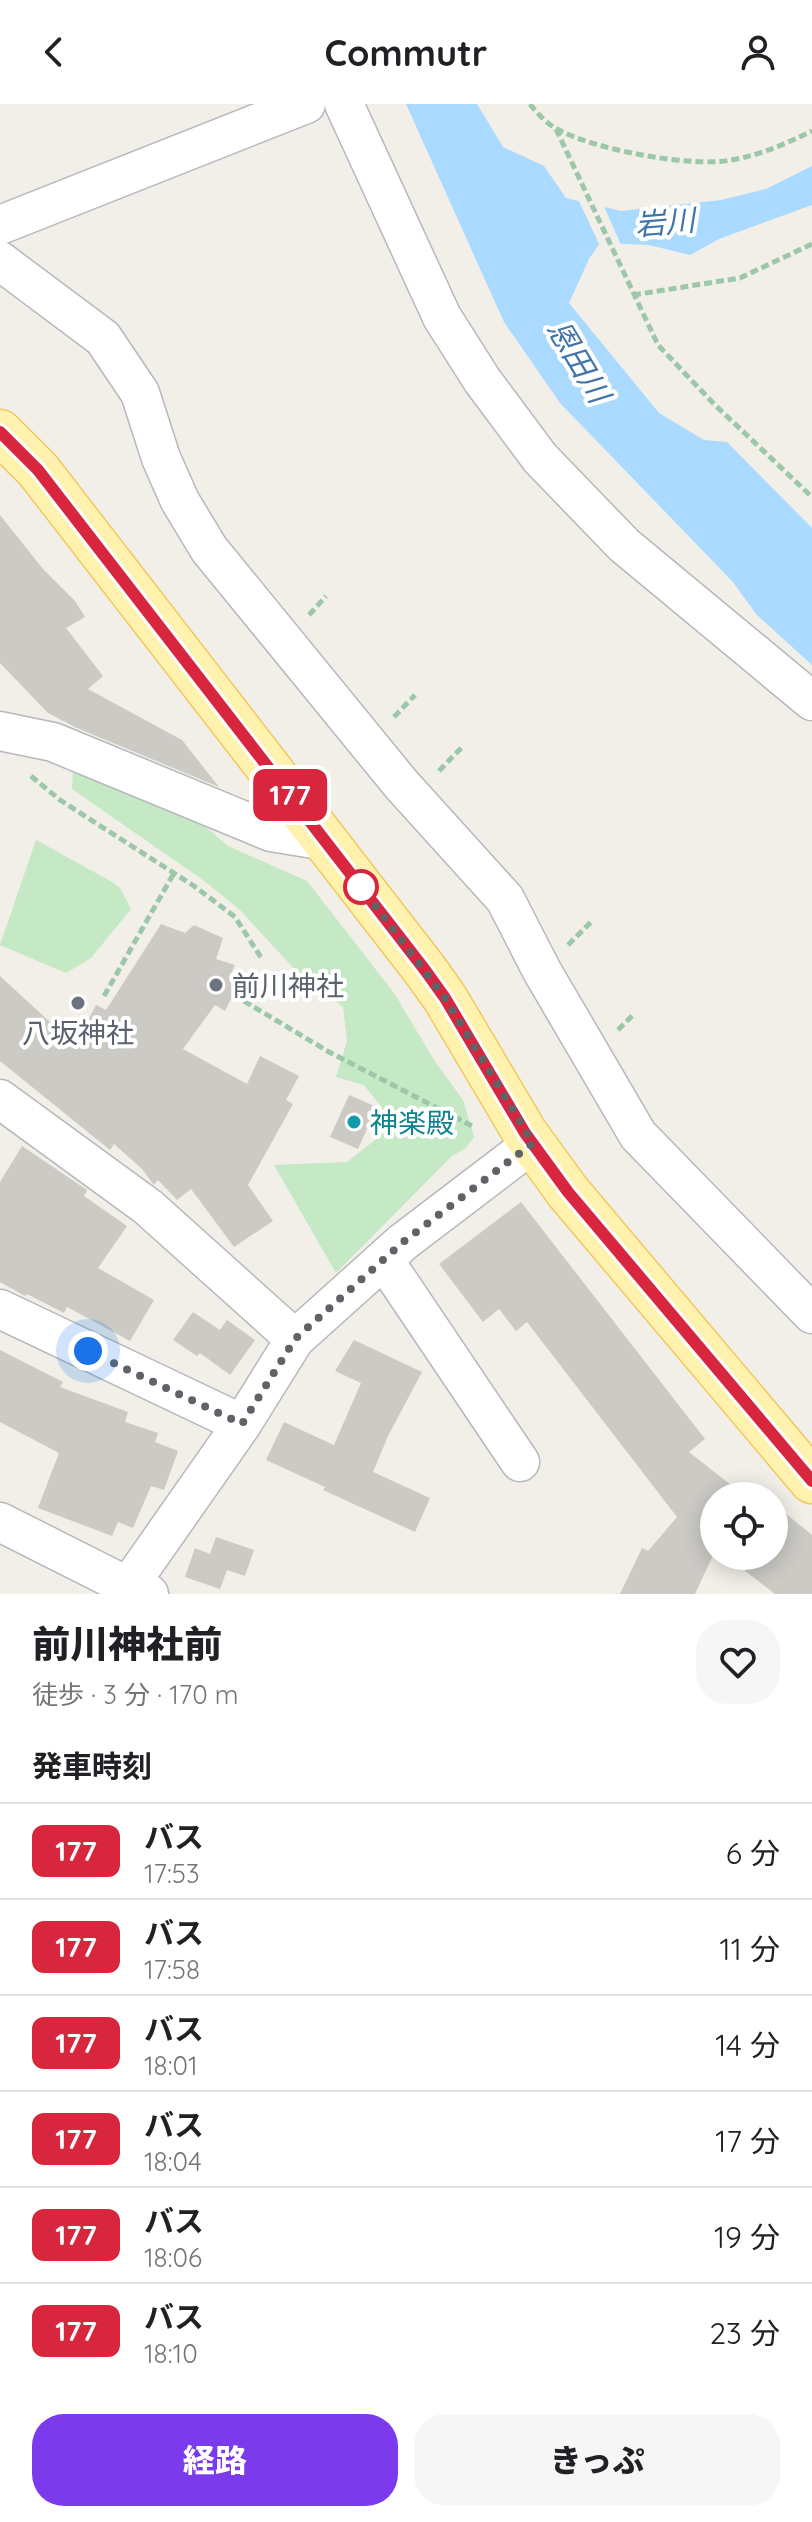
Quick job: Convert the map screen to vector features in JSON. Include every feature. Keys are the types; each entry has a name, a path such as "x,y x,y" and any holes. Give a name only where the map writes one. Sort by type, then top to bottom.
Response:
{"main road":[{"path":"0,432 38,470 445,998 533,1143 568,1192 812,1481"}],"street":[{"path":"0,225 306,104"},
{"path":"344,104 442,317 482,380 540,458 624,545 812,701"},
{"path":"0,261 103,338 140,393 161,458 180,501 209,549 401,784 505,899 542,971 638,1135 812,1314"},
{"path":"2,731 53,742 271,832 326,841"},
{"path":"0,1099 148,1207 295,1339"},
{"path":"0,1522 134,1592 295,1339 384,1260 533,1143"},
{"path":"384,1260 520,1462"},
{"path":"0,1309 242,1424"}],"path":[{"path":"530,104 556,129 658,345 714,404 812,497"},
{"path":"556,129 611,149 682,161 728,161 771,151 812,131"},
{"path":"633,295 740,278 812,244"},
{"path":"2,731 12,761 48,790 235,917 262,959"},
{"path":"104,996 174,873"},
{"path":"244,1001 329,1052 464,1122"}],"green space":[{"path":"73,772 134,792 194,817 228,846 307,881 394,993 434,1060 463,1100 474,1137 466,1148 452,1156 336,1273 274,1165 347,1162 398,1122 388,1115 364,1085 336,1077 347,1041 343,1007 298,973 240,910 203,880 72,789"},
{"path":"36,840 112,882 120,888 131,909 91,958 66,973 0,945"}],"water":[{"path":"406,104 477,104 503,147 544,166 566,198 621,211 721,200 766,189 812,166 812,205 719,239 690,255 649,245 600,243 589,259 569,303 659,413 704,440 727,442 812,528 812,665 757,615 732,581 560,403 504,322"}],"pier":[{"path":"577,197 602,202 622,247 601,248"}],"building":[{"path":"0,515 43,569 75,601 85,617 66,628 103,676 88,689 182,740 219,787 48,713 0,663"},
{"path":"161,924 185,933 194,925 223,938 216,959 235,965 231,974 242,977 225,1011 215,1005 183,1049 247,1084 260,1056 299,1076 286,1100 293,1104 248,1185 273,1221 234,1247 191,1189 177,1200 158,1180 154,1185 142,1169 114,1144 110,1150 0,1061 0,976 75,1045 96,1005 106,1010"},
{"name":"神楽殿","path":"349,1095 377,1107 358,1149 330,1137"},
{"path":"22,1146 87,1190 84,1196 127,1226 98,1268 154,1300 130,1341 67,1307 64,1313 0,1282 0,1182"},
{"path":"521,1202 705,1439 689,1452 727,1482 700,1482 700,1570 706,1570 695,1594 620,1594 642,1548 648,1551 677,1517 527,1322 516,1331 499,1309 483,1322 439,1264"},
{"path":"193,1312 220,1330 227,1320 255,1340 230,1375 200,1353 197,1356 173,1340"},
{"path":"354,1340 422,1372 373,1472 430,1498 415,1532 266,1460 284,1422 334,1445 361,1383 335,1371"},
{"path":"0,1350 63,1382 60,1387 128,1412 125,1422 158,1433 155,1442 178,1451 164,1490 151,1486 133,1528 118,1522 112,1536 38,1508 59,1453 0,1422"},
{"path":"788,1515 812,1535 812,1594 775,1594 744,1570 788,1570"},
{"path":"216,1537 254,1550 245,1576 227,1570 220,1589 185,1577 195,1548 210,1554"}],"bus line":[{"name":"177","path":"0,432 38,470 425,970 445,998 525,1133 568,1192 812,1481"}],"place":[{"name":"前川神社","path":"216,985"},
{"name":"八坂神社","path":"78,1003"},
{"name":"神楽殿","path":"354,1122"}],"route":[{"path":"88,1351 242,1424 295,1339 403,1242 533,1143 445,998 359,884 361,887"}],"water label":[{"name":"岩川","path":"665,222"},
{"name":"恩田川","path":"579,361"}]}
